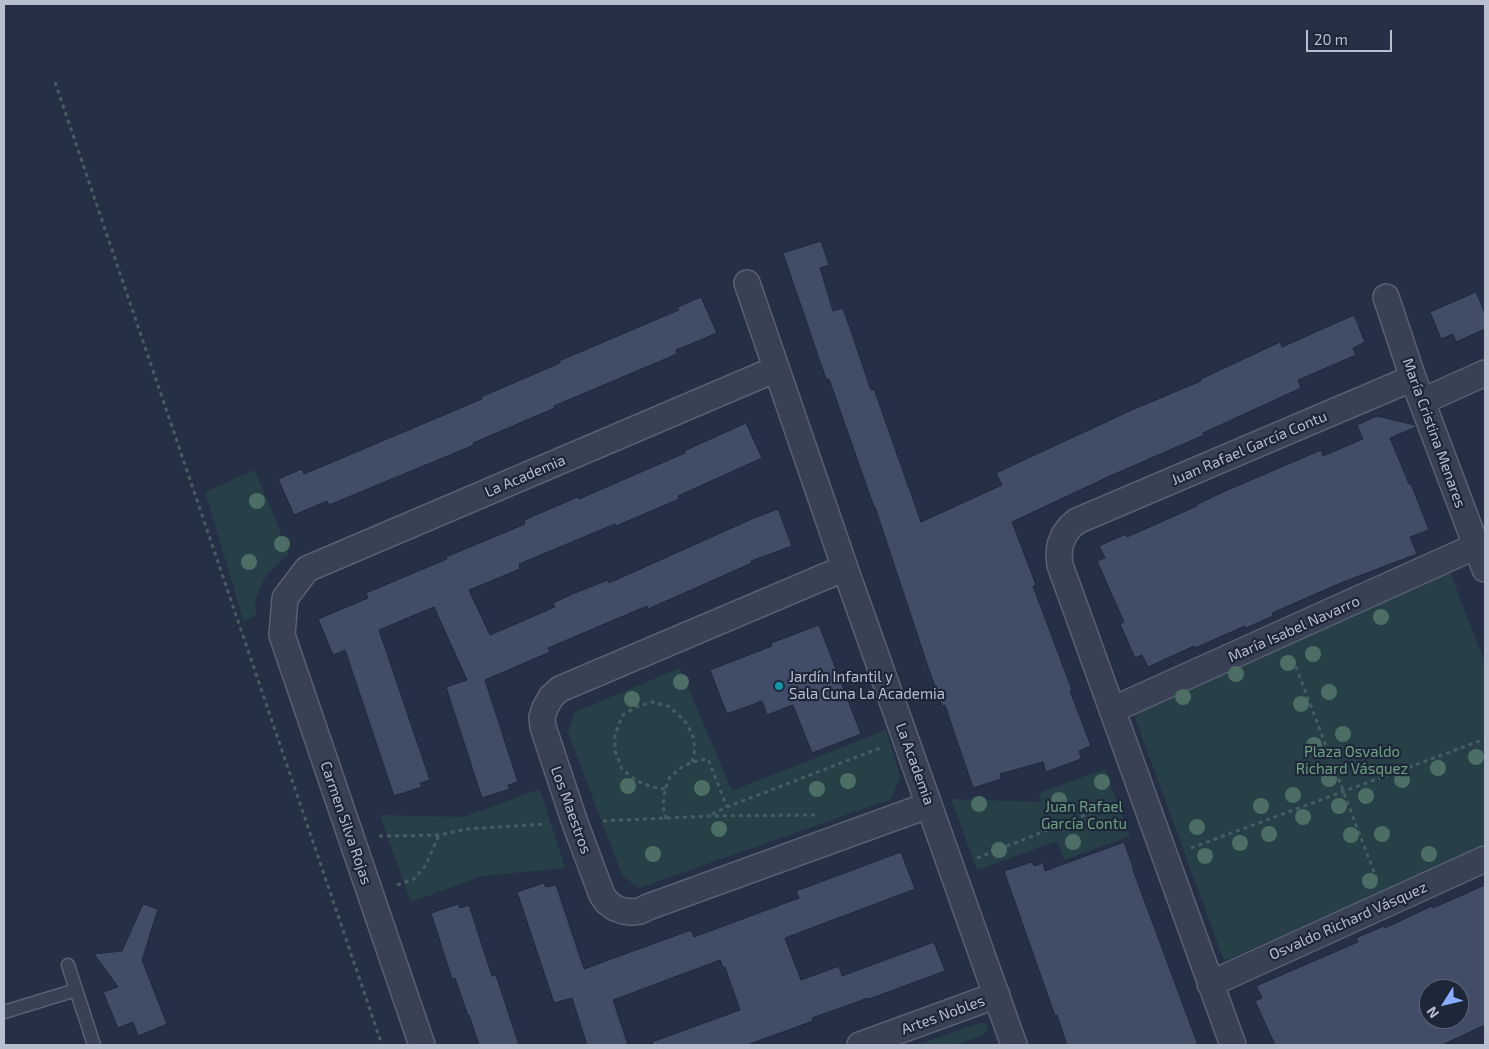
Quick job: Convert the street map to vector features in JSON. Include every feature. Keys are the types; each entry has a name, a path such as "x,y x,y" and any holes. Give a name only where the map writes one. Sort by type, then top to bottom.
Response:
{"street":[{"name":"La Academia","path":"747,283 1013,1045"},
{"name":"María Cristina Menares","path":"1386,297 1413,378 1485,569"},
{"name":"La Academia","path":"285,598 307,569 776,369"},
{"path":"1423,401 1485,374"},
{"name":"Juan Rafael García Contu","path":"1233,1045 1060,565 1060,544 1070,527 1086,517 1413,378"},
{"name":"María Isabel Navarro","path":"1112,710 1476,546"},
{"name":"Los Maestros","path":"845,568 560,689 551,697 542,717 542,727 575,823 602,895 614,908 632,912 640,911 648,906 929,805"},
{"name":"Carmen Silva Rojas","path":"285,598 282,635 422,1045"},
{"name":"Osvaldo Richard Vásquez","path":"1210,984 1485,859"},
{"name":"Artes Nobles","path":"860,1045 997,995"}],"lane":[{"path":"68,965 94,1045"},
{"path":"4,1012 76,990"}],"path":[{"path":"55,82 382,1045"},
{"path":"1283,634 1386,904"},
{"path":"665,789 652,787 637,781 622,769 615,751 615,734 623,715 636,707 652,702 668,706 678,714 693,737 695,749 692,763"},
{"path":"709,816 726,807 905,738"},
{"path":"1165,858 1485,739"},
{"path":"666,819 662,806 665,789 670,777 683,766 699,760 708,759 726,807"},
{"path":"952,868 1142,793"},
{"path":"351,838 439,835 467,830 709,816 817,815"},
{"path":"370,895 414,880 426,865 439,835"}],"green space":[{"path":"255,470 289,554 268,573 261,585 255,603 256,615 244,622 205,492"},
{"name":"Plaza Osvaldo Richard Vásquez","path":"1450,572 1485,663 1485,847 1224,961 1133,712"},
{"path":"680,668 732,791 886,730 900,776 891,799 639,888 622,875 568,732 575,712"},
{"name":"Juan Rafael García Contu","path":"1105,769 1130,836 1064,860 1057,841 977,870 951,799 1041,802 1039,793"},
{"path":"540,789 565,868 482,876 411,902 380,815 464,817"},
{"path":"980,1023 985,1023 988,1027 982,1036 954,1045 916,1045"}],"building":[{"path":"821,241 829,265 820,268 833,311 843,308 871,390 874,389 921,522 1002,485 996,473 1134,409 1201,381 1201,379 1280,342 1282,347 1354,315 1365,342 1353,348 1356,355 1298,380 1301,388 1203,433 1204,435 1012,522 1036,585 1033,586 1091,746 1079,751 1081,759 1046,772 1043,762 1000,774 1001,779 973,788 945,705 942,706 929,670 875,507 829,379 826,379 783,253"},
{"path":"1476,292 1485,313 1485,329 1456,342 1453,334 1441,339 1430,312"},
{"path":"701,297 717,333 676,350 677,354 554,406 555,408 473,443 474,445 329,505 327,501 294,515 278,479 302,469 304,474 482,399 481,397 560,363 559,361 679,310 678,307"},
{"path":"1377,416 1415,425 1416,427 1390,438 1429,530 1410,537 1417,554 1343,582 1272,613 1273,616 1246,628 1245,626 1195,648 1194,646 1148,667 1142,655 1135,658 1120,624 1124,622 1097,561 1105,558 1099,546 1126,534 1127,537 1197,506 1223,492 1321,450 1323,456 1363,439 1357,425"},
{"path":"746,423 762,458 678,496 679,499 519,564 520,569 469,590 490,635 555,607 553,603 575,593 608,580 609,583 778,509 792,546 751,561 752,563 648,609 647,606 548,648 550,652 485,680 518,782 508,785 510,789 482,798 446,687 467,680 434,607 379,630 430,780 420,783 422,787 394,796 345,650 333,655 318,619 368,598 366,593 525,524 524,520 578,497 579,499 685,453 684,451"},
{"name":"Jardín Infantil y Sala Cuna La Academia","path":"819,625 861,734 812,753 793,705 767,715 762,701 727,714 710,670 772,646 771,643"},
{"path":"1124,842 1198,1045 1067,1045 1057,1015 1055,1016 1004,871 1032,862 1034,866 1043,863 1045,871"},
{"path":"901,852 915,889 785,938 801,980 839,966 842,976 934,942 945,971 812,1018 813,1021 747,1045 653,1045 652,1042 740,1010 725,967 723,968 720,960 613,1000 628,1045 587,1045 572,998 554,1003 517,892 544,883 546,887 556,885 584,969 691,930 694,937 799,898 796,891"},
{"path":"1485,885 1485,1025 1442,1045 1275,1045 1255,1001 1262,998 1256,986 1358,942 1356,938 1384,926 1385,928 1432,906 1433,908"},
{"path":"143,904 158,909 142,960 167,1024 138,1036 133,1022 118,1028 103,992 118,987 94,954 122,951"},
{"path":"458,904 460,908 469,905 492,976 496,975 519,1045 479,1045 455,978 452,979 431,913"}],"place":[{"name":"Jardín Infantil y Sala Cuna La Academia","path":"779,686"}]}
